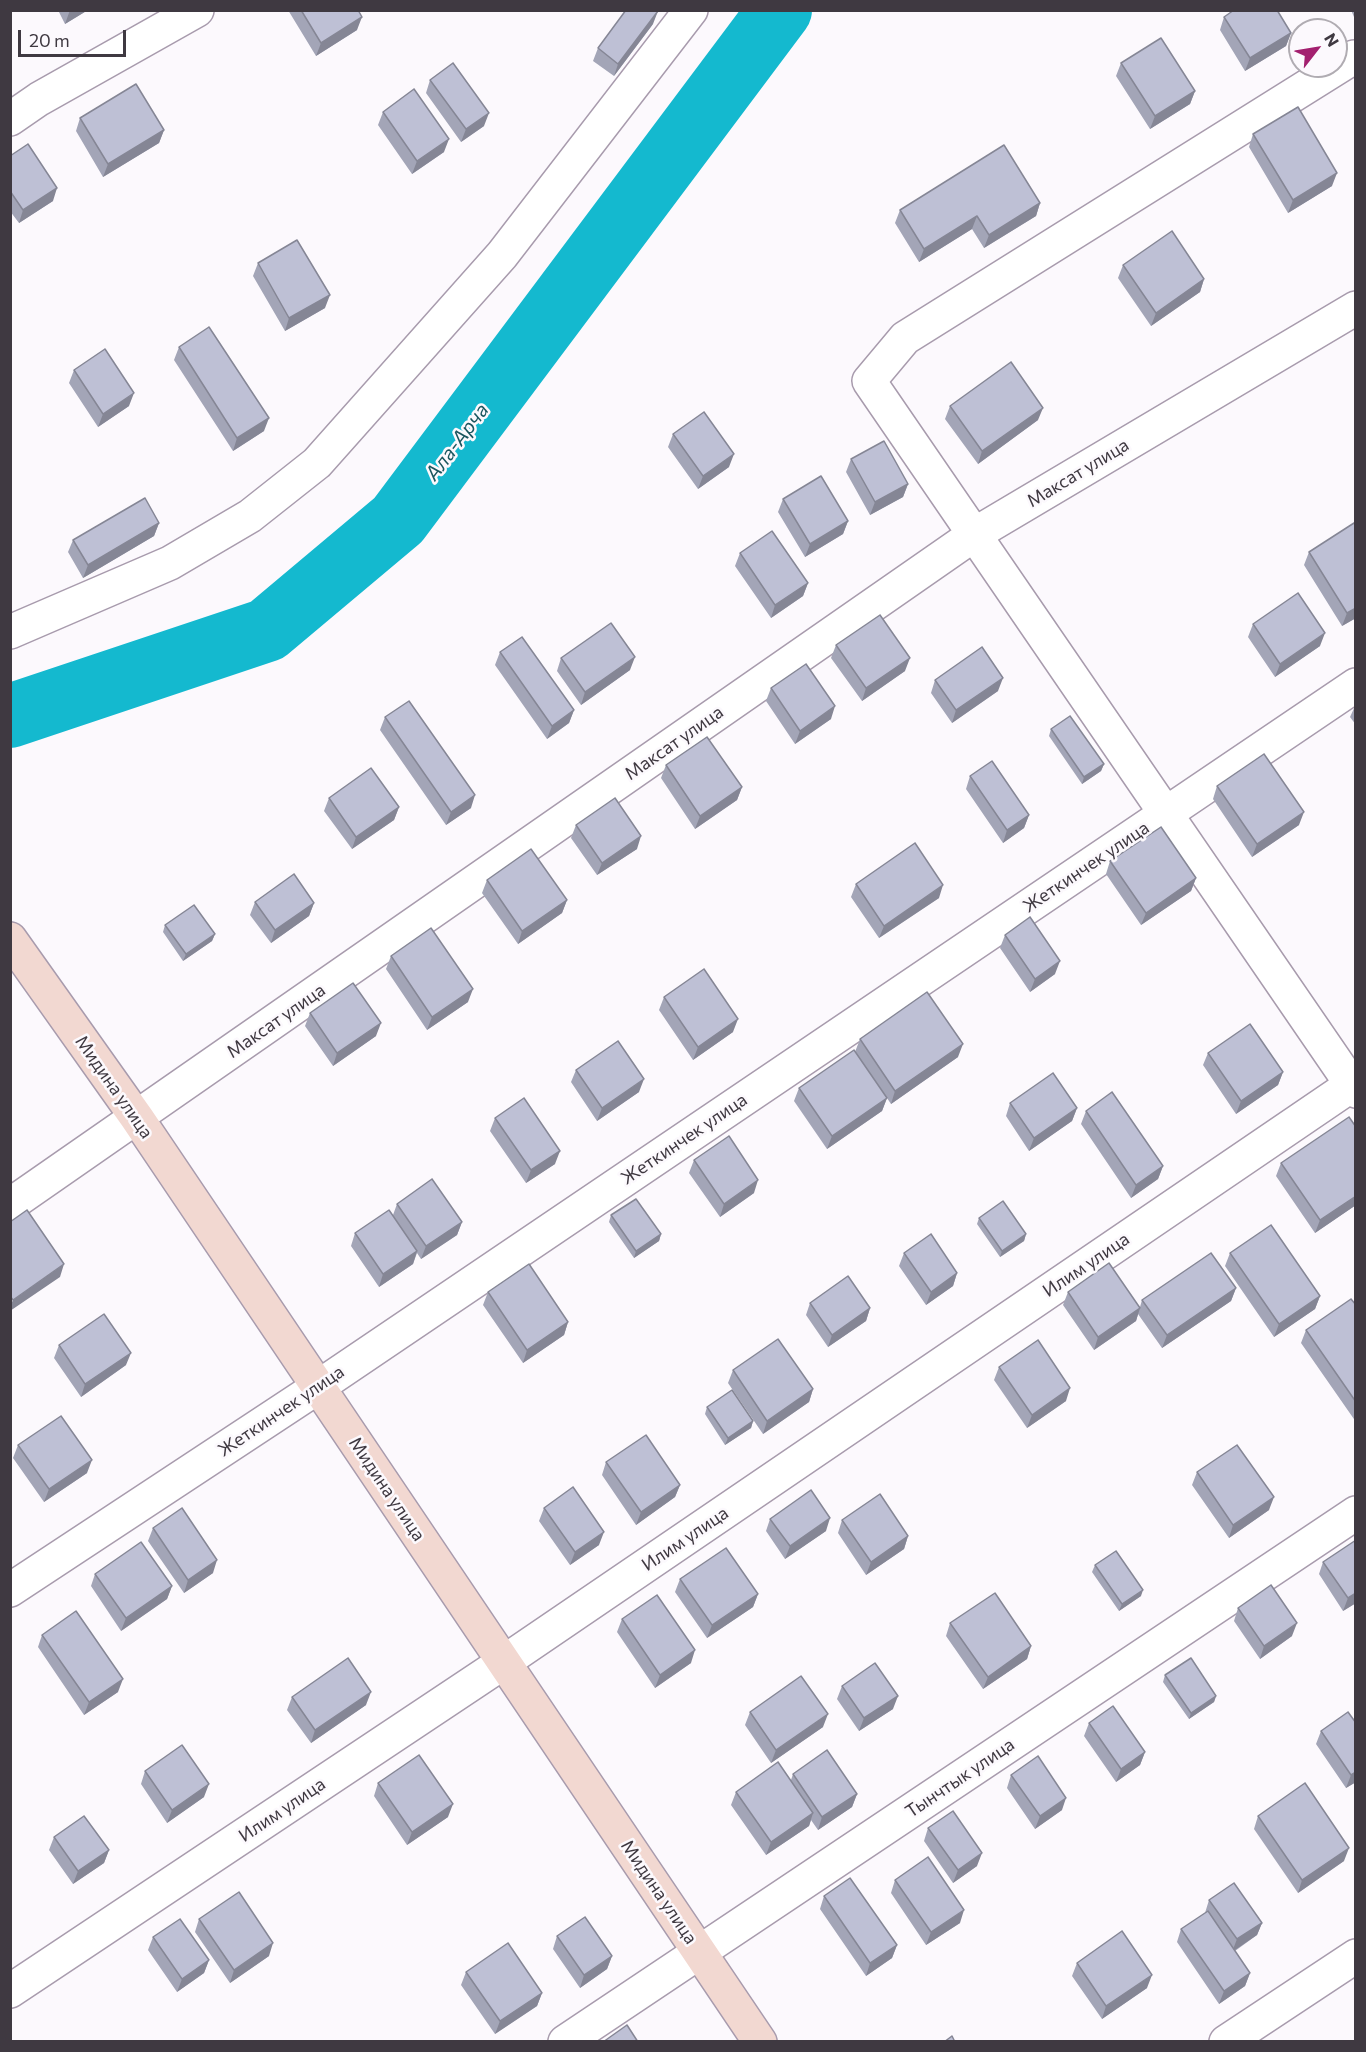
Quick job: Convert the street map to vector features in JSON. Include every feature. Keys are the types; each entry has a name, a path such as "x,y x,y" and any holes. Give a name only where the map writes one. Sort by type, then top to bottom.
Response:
{"street":[{"path":"10,118 39,99 196,10"},
{"path":"10,632 170,563 250,516 317,463 502,255 691,10"},
{"path":"1354,57 905,338 869,381 1354,1086"},
{"name":"Максат улица","path":"10,1205 975,534 1356,308"},
{"name":"Жеткинчек улица","path":"10,1590 318,1387 1356,685"},
{"name":"Мидина улица","path":"10,939 136,1118 760,2042"},
{"name":"Илим улица","path":"10,1991 504,1662 1354,1086"},
{"name":"Тынчтык улица","path":"565,2042 1356,1513"},
{"path":"1226,2042 1356,1956"}],"building":[{"path":"301,10 358,10 362,17 321,43"},
{"path":"626,10 658,11 618,64 598,48"},
{"path":"1234,10 1277,10 1288,28 1288,35 1250,58 1224,17"},
{"path":"1161,38 1195,91 1155,116 1121,63"},
{"path":"453,63 489,113 466,129 430,80"},
{"path":"136,84 164,130 108,164 80,118"},
{"path":"414,89 449,139 417,161 383,112"},
{"path":"1298,107 1337,173 1293,200 1253,134"},
{"path":"28,144 57,188 23,210 10,191 10,156"},
{"path":"1004,145 1040,203 989,235 977,216 924,249 900,210"},
{"path":"1172,231 1204,279 1156,313 1123,265"},
{"path":"297,240 330,295 289,318 258,263"},
{"path":"209,327 269,418 237,438 179,347"},
{"path":"105,349 134,393 103,414 74,370"},
{"path":"1011,362 1043,408 982,451 950,406"},
{"path":"704,412 734,454 703,476 673,434"},
{"path":"884,441 908,484 875,502 851,459"},
{"path":"821,476 848,521 810,544 783,499"},
{"path":"145,498 159,523 88,565 73,540"},
{"path":"1354,523 1356,526 1356,608 1347,613 1309,552"},
{"path":"772,531 808,583 775,605 740,553"},
{"path":"1298,593 1325,633 1280,664 1253,624"},
{"path":"880,615 910,658 866,688 836,645"},
{"path":"611,623 635,657 585,692 561,658"},
{"path":"522,637 574,710 552,726 500,652"},
{"path":"982,647 1003,678 956,710 935,680"},
{"path":"806,664 835,706 800,731 771,688"},
{"path":"409,701 475,795 451,812 385,717"},
{"path":"1070,716 1104,764 1084,777 1051,729"},
{"path":"707,737 742,787 700,816 666,765"},
{"path":"1264,754 1304,812 1257,844 1217,786"},
{"path":"992,761 1029,815 1007,830 970,776"},
{"path":"371,768 399,807 356,837 329,798"},
{"path":"615,798 641,836 602,863 576,825"},
{"path":"1161,827 1196,878 1146,913 1110,861"},
{"path":"915,843 943,885 884,926 856,884"},
{"path":"531,849 567,900 522,931 487,880"},
{"path":"294,874 314,903 275,930 255,902"},
{"path":"194,905 215,934 186,954 165,925"},
{"path":"1030,917 1060,961 1035,979 1005,935"},
{"path":"431,928 473,989 432,1017 391,956"},
{"path":"704,969 738,1019 698,1047 664,997"},
{"path":"353,983 381,1023 337,1053 310,1013"},
{"path":"927,992 963,1044 895,1091 860,1039"},
{"path":"1250,1024 1283,1072 1241,1101 1208,1053"},
{"path":"618,1041 644,1079 602,1108 576,1070"},
{"path":"854,1050 887,1098 832,1136 799,1088"},
{"path":"1053,1073 1077,1108 1034,1138 1010,1103"},
{"path":"1112,1092 1163,1166 1136,1185 1086,1111"},
{"path":"524,1098 560,1151 531,1170 495,1118"},
{"path":"1349,1117 1356,1127 1356,1196 1320,1220 1281,1163"},
{"path":"729,1136 758,1180 724,1204 694,1160"},
{"path":"432,1179 462,1222 426,1246 397,1204"},
{"path":"636,1199 661,1234 636,1251 611,1215"},
{"path":"1003,1201 1026,1234 1002,1251 979,1218"},
{"path":"27,1210 64,1264 13,1300 10,1296 10,1222"},
{"path":"389,1210 417,1251 383,1274 355,1233"},
{"path":"1271,1225 1320,1296 1279,1324 1230,1253"},
{"path":"931,1234 957,1273 931,1292 904,1253"},
{"path":"1211,1253 1236,1288 1167,1335 1142,1300"},
{"path":"1109,1263 1140,1308 1098,1337 1068,1292"},
{"path":"529,1264 568,1322 527,1350 488,1292"},
{"path":"848,1276 870,1308 832,1335 810,1303"},
{"path":"1351,1299 1356,1305 1356,1402 1306,1330"},
{"path":"104,1314 131,1353 85,1384 59,1345"},
{"path":"778,1339 813,1389 767,1421 733,1370"},
{"path":"1038,1340 1070,1388 1032,1415 999,1367"},
{"path":"732,1390 753,1421 728,1438 707,1407"},
{"path":"61,1416 92,1460 49,1489 18,1445"},
{"path":"646,1435 680,1485 641,1512 606,1462"},
{"path":"1237,1445 1274,1497 1233,1525 1197,1472"},
{"path":"573,1487 604,1532 575,1552 544,1508"},
{"path":"811,1490 830,1518 790,1546 770,1519"},
{"path":"880,1494 908,1536 871,1562 842,1520"},
{"path":"182,1508 217,1560 188,1580 153,1528"},
{"path":"1356,1540 1356,1593 1348,1598 1323,1562"},
{"path":"141,1542 172,1586 126,1618 95,1574"},
{"path":"726,1548 758,1594 712,1625 680,1579"},
{"path":"1116,1551 1143,1590 1122,1604 1095,1565"},
{"path":"1271,1585 1297,1623 1264,1646 1238,1608"},
{"path":"995,1593 1031,1646 988,1677 950,1623"},
{"path":"657,1595 695,1650 660,1675 622,1619"},
{"path":"76,1611 123,1679 89,1702 42,1635"},
{"path":"348,1658 371,1692 315,1730 292,1697"},
{"path":"1191,1658 1216,1696 1191,1713 1165,1675"},
{"path":"875,1663 898,1696 864,1718 842,1686"},
{"path":"801,1676 828,1714 776,1750 750,1712"},
{"path":"1113,1706 1145,1752 1121,1769 1089,1723"},
{"path":"1348,1712 1356,1723 1356,1772 1351,1775 1321,1731"},
{"path":"182,1745 209,1784 172,1810 145,1771"},
{"path":"827,1750 857,1794 822,1817 793,1774"},
{"path":"419,1755 453,1804 412,1832 378,1783"},
{"path":"1038,1756 1066,1798 1040,1816 1011,1775"},
{"path":"778,1762 813,1813 771,1842 736,1792"},
{"path":"1305,1783 1349,1848 1302,1880 1258,1816"},
{"path":"953,1811 982,1853 958,1870 928,1828"},
{"path":"84,1816 109,1850 78,1871 54,1837"},
{"path":"928,1857 964,1910 931,1932 895,1880"},
{"path":"850,1878 897,1945 870,1963 824,1896"},
{"path":"1234,1883 1262,1923 1237,1939 1209,1900"},
{"path":"239,1892 273,1943 234,1970 199,1919"},
{"path":"1208,1911 1250,1973 1224,1991 1181,1929"},
{"path":"585,1917 612,1956 584,1975 557,1936"},
{"path":"180,1919 209,1960 182,1979 153,1937"},
{"path":"1122,1931 1152,1975 1106,2006 1077,1963"},
{"path":"508,1943 542,1993 500,2021 466,1972"},
{"path":"627,2025 638,2042 603,2042"},
{"path":"952,2036 955,2042 944,2042"}],"waterway":[{"name":"Ала-Арча","path":"10,716 267,630 398,520 780,10"}]}
